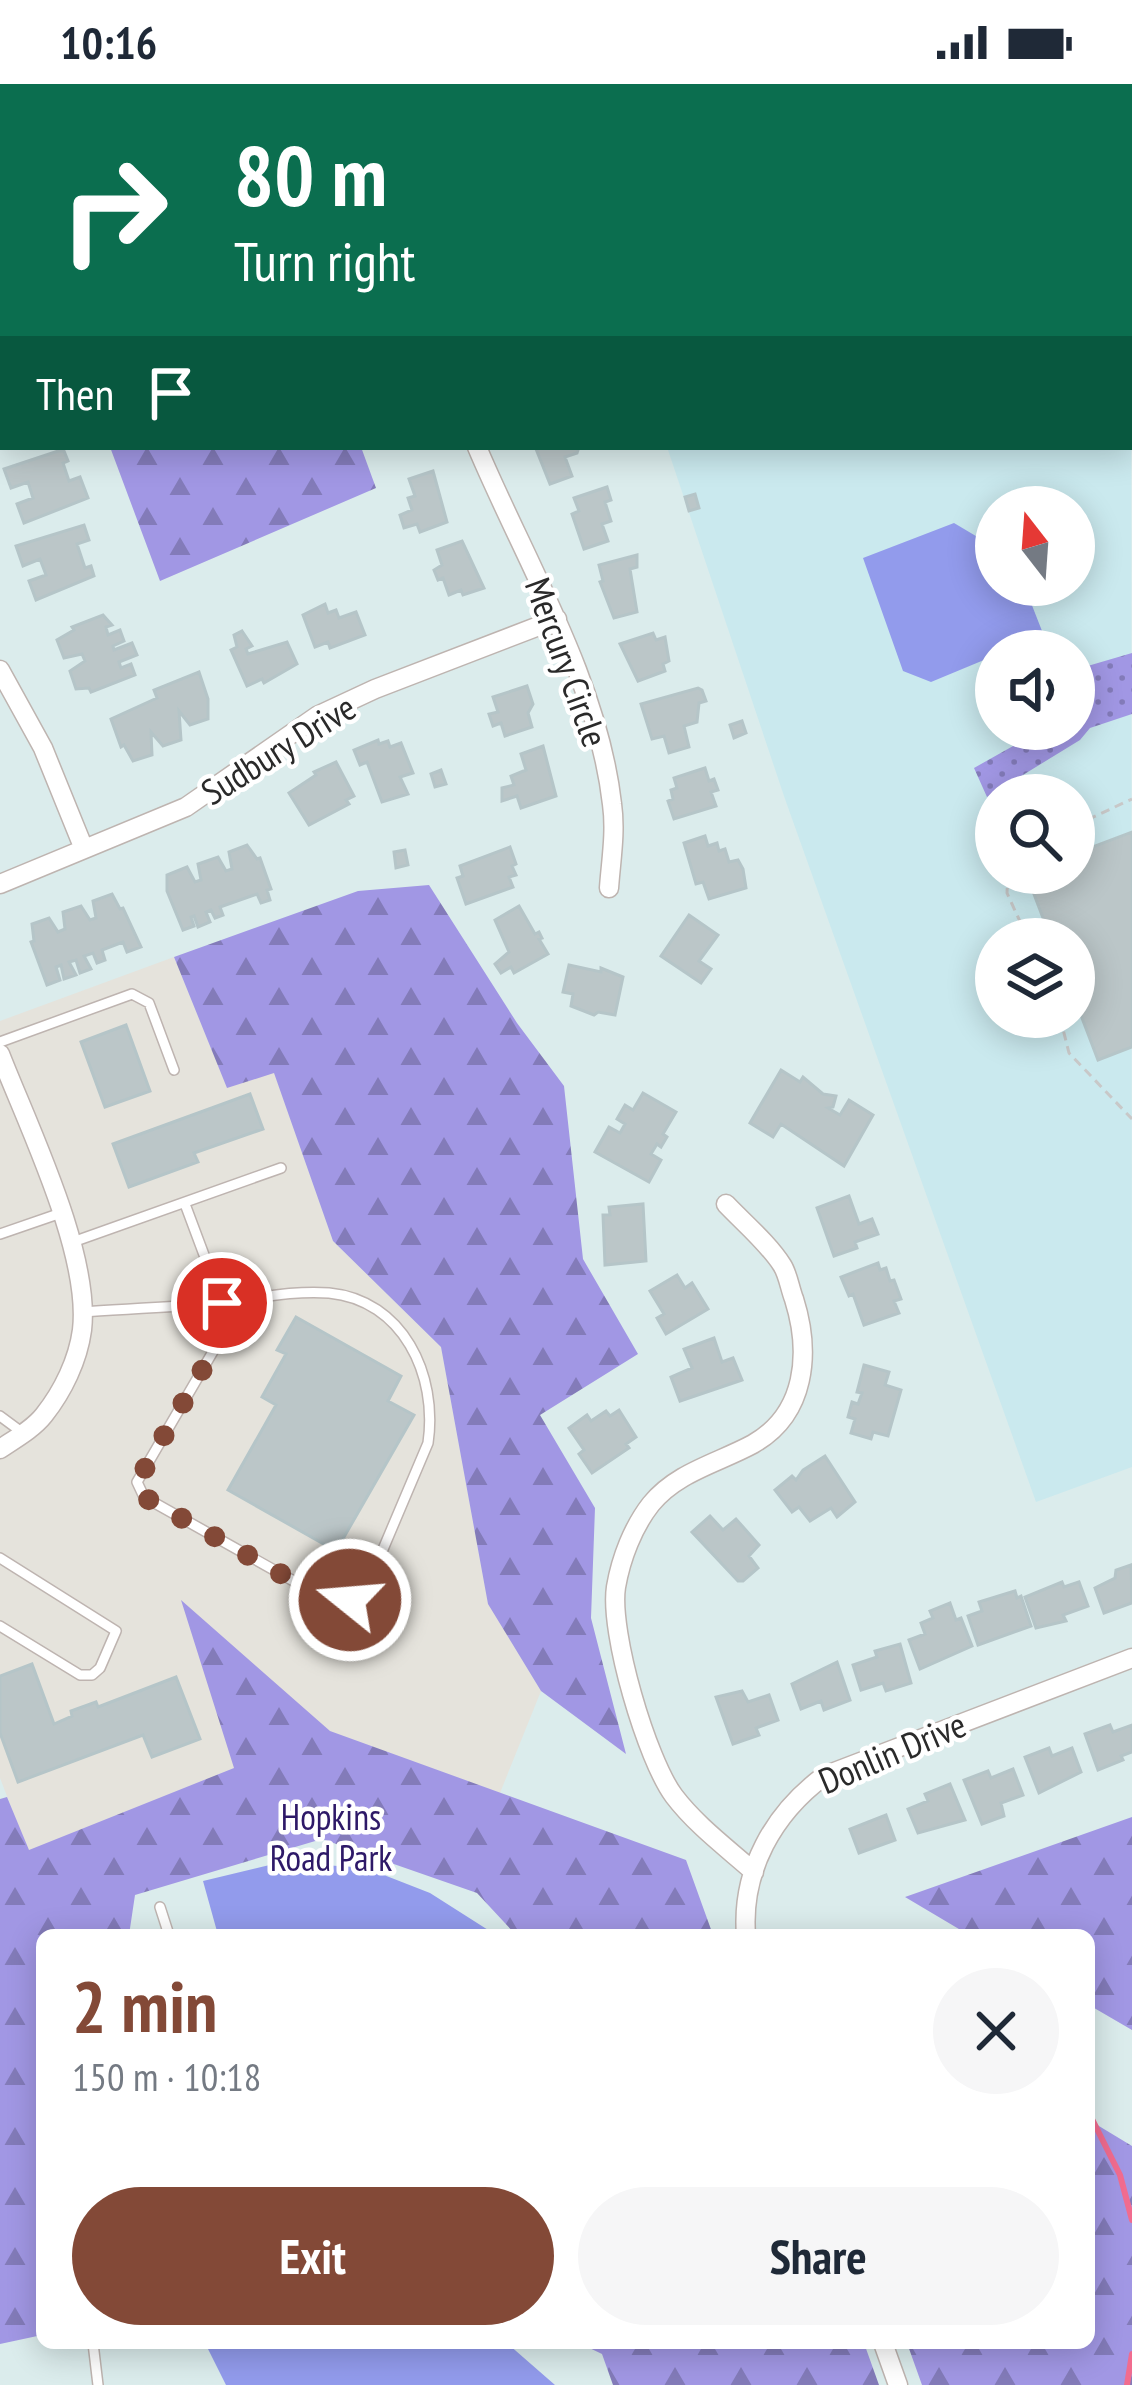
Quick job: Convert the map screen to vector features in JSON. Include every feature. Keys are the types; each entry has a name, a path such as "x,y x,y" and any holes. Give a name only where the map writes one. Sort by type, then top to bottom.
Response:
{"street":[{"name":"Mercury Circle","path":"478,450 557,619 608,776 614,831 609,888"},
{"name":"Sudbury Drive","path":"0,884 186,807 317,716 557,619"},
{"path":"0,670 44,748 84,849"},
{"path":"0,1054 70,1243 81,1287 82,1330 69,1375 44,1415 0,1449"},
{"path":"726,1204 783,1266 801,1321 802,1373 796,1396 770,1432 696,1470 649,1507 626,1547 615,1592 619,1638 650,1750 672,1793 692,1817 754,1872"},
{"name":"Donlin Drive","path":"747,1929 754,1872 767,1838 794,1798 824,1775 1132,1658"},
{"path":"885,2349 898,2385"}],"lane":[{"path":"0,1042 132,994 149,1003 174,1070"},
{"path":"70,1243 281,1168"},
{"path":"81,1312 222,1303 293,1293 330,1293 380,1310 413,1346 423,1372 430,1427 428,1443 370,1580 350,1600 331,1602 144,1497 137,1482 229,1317 222,1303 185,1204"},
{"path":"0,1234 61,1214"},
{"path":"0,1416 23,1433"},
{"path":"0,1558 116,1631 100,1668 92,1675 80,1675 0,1626"},
{"path":"160,1907 167,1929"},
{"path":"93,2349 98,2385"}],"path":[{"path":"1095,816 1132,799"},
{"path":"1065,1038 1069,1053 1132,1119"}],"shaded area":[{"path":"668,450 1131,450 1132,1467 1036,1502 785,799"},
{"path":"954,523 975,536 975,606 1032,606 1042,630 975,630 975,664 931,682 903,671 863,558"},
{"path":"174,957 227,1087 274,1072 333,1241 441,1347 488,1603 541,1691 500,1793 329,1731 182,1602 235,1768 28,1851 0,1778 0,1021"},
{"path":"282,1862 366,1868 430,1893 487,1929 216,1929 203,1881"},
{"path":"208,2349 514,2349 555,2385 226,2385"}],"green space":[{"path":"111,450 362,450 376,488 160,581"},
{"path":"1132,653 1132,714 1095,726 1095,664"},
{"path":"1006,750 1064,750 1025,774 977,774 974,768"},
{"path":"429,885 517,1023 564,1086 583,1259 638,1354 540,1415 595,1508 591,1618 626,1754 541,1691 488,1604 441,1347 333,1241 274,1073 227,1088 174,957 358,891"},
{"name":"Hopkins Road Park","path":"181,1600 330,1731 686,1860 711,1929 510,1929 477,1893 322,1839 135,1895 130,1929 36,1929 36,2336 0,2344 0,1799 7,1797 29,1850 234,1768"},
{"path":"1132,1817 1132,2030 1095,2008 1095,1929 959,1929 905,1897"},
{"path":"1095,2124 1132,2146 1132,2385 922,2385 909,2349 1095,2349"},
{"path":"592,2349 866,2349 879,2385 613,2385 602,2354"}],"building":[{"path":"536,450 578,450 565,457 572,476 550,484"},
{"path":"64,451 68,461 63,463 69,481 80,477 88,498 24,523 17,504 33,498 28,482 11,488 4,469"},
{"path":"433,471 447,522 420,532 417,524 404,528 400,515 412,510 408,498 415,496 409,479"},
{"path":"607,487 611,500 605,502 611,521 602,524 608,541 584,549 572,514 579,511 574,498"},
{"path":"695,494 699,508 689,511 685,497"},
{"path":"84,525 89,540 77,544 85,568 91,566 94,576 36,600 29,581 46,575 40,559 23,566 16,546"},
{"path":"462,541 484,588 449,595 443,578 438,580 434,570 442,565 437,550"},
{"path":"637,555 637,567 630,569 637,612 614,618 600,582 599,565"},
{"path":"325,604 328,613 336,610 339,618 356,612 365,635 330,648 328,642 315,647 303,615"},
{"path":"103,615 112,625 106,627 108,635 120,630 124,641 113,646 114,650 132,643 137,655 119,662 121,668 131,664 135,675 91,692 76,689 70,671 85,661 82,654 64,658 57,640 72,627"},
{"path":"242,631 252,646 246,649 248,654 287,642 297,664 264,683 262,679 247,686 231,650 237,647 234,635"},
{"path":"653,633 656,640 665,637 669,661 663,664 665,671 638,681 620,644"},
{"path":"199,672 208,699 208,719 190,725 179,711 181,740 163,746 151,732 152,755 133,761 121,747 111,719 157,698 154,690"},
{"path":"527,686 533,704 528,713 532,727 505,736 501,723 493,726 489,714 498,712 493,697"},
{"path":"698,688 706,701 699,703 697,722 684,726 689,747 669,753 664,736 652,739 641,704"},
{"path":"742,721 746,733 734,738 730,725"},
{"path":"378,740 379,744 388,741 390,747 401,743 413,773 400,777 408,794 382,802 367,762 360,765 354,750"},
{"path":"543,746 556,796 521,808 517,796 502,801 502,788 514,785 511,776 526,770 521,754"},
{"path":"336,762 354,796 346,800 349,804 309,825 289,793 314,772"},
{"path":"705,768 718,790 711,792 716,806 674,819 668,801 673,799 671,790 677,788 674,778"},
{"path":"441,770 446,784 435,787 431,774"},
{"path":"1132,832 1132,1047 1098,1060 1090,1038 1095,1038 1095,918 1043,918 1034,894 1095,894 1095,846"},
{"path":"705,836 708,846 717,843 719,851 725,849 729,862 738,860 746,888 709,899 703,882 696,884 684,843"},
{"path":"247,845 260,858 270,900 261,903 257,894 220,907 223,915 215,918 211,910 206,912 210,922 198,927 191,917 194,926 183,930 167,891 167,875 187,867 195,882 201,880 198,864 218,857 226,871 232,869 229,852"},
{"path":"510,847 516,864 512,866 516,875 509,877 513,887 466,904 457,878 463,876 460,866"},
{"path":"405,850 408,865 396,868 394,852"},
{"path":"112,894 141,947 127,952 123,942 102,950 105,960 97,963 93,953 84,956 91,969 80,973 76,960 69,962 76,975 64,979 61,965 56,967 60,980 47,985 31,942 32,924 49,918 58,932 65,929 63,912 81,906 90,920 96,918 93,901"},
{"path":"519,906 535,934 539,932 548,954 514,973 511,967 501,973 495,964 509,952 495,920"},
{"path":"689,915 718,935 699,961 711,969 701,983 661,956"},
{"path":"569,965 601,972 601,968 623,977 615,1015 594,1015 571,1006 573,994 563,992"},
{"path":"126,1025 150,1091 105,1107 81,1042"},
{"path":"781,1070 800,1082 803,1077 823,1094 836,1096 833,1107 828,1108 840,1115 849,1100 873,1115 844,1166 781,1124 773,1137 750,1123"},
{"path":"643,1093 676,1112 663,1134 667,1137 651,1154 661,1160 649,1182 595,1152 609,1127 620,1133 625,1124 617,1119 625,1105 633,1110"},
{"path":"250,1094 263,1129 194,1153 198,1162 129,1187 113,1144"},
{"path":"849,1196 859,1224 872,1219 878,1234 834,1256 817,1208"},
{"path":"643,1204 646,1261 605,1265 603,1215 610,1215 609,1207"},
{"path":"878,1263 894,1280 901,1299 894,1301 899,1313 864,1325 841,1277"},
{"path":"677,1275 685,1288 692,1283 708,1309 666,1334 657,1318 664,1314 650,1291"},
{"path":"296,1317 401,1376 388,1401 414,1415 336,1551 228,1490 276,1405 262,1397 286,1354 277,1350"},
{"path":"714,1338 722,1362 733,1358 742,1380 680,1401 671,1377 692,1368 684,1349"},
{"path":"864,1365 889,1372 885,1385 901,1390 888,1436 873,1432 871,1439 851,1433 855,1419 848,1417 852,1402 858,1404 862,1393 857,1392"},
{"path":"619,1410 636,1437 626,1444 629,1448 592,1473 569,1428 587,1415 591,1421 606,1411 610,1416"},
{"path":"825,1456 855,1502 837,1517 831,1508 810,1521 799,1507 792,1512 775,1490"},
{"path":"710,1516 723,1530 736,1519 759,1545 749,1556 758,1568 743,1581 692,1532"},
{"path":"1131,1565 1132,1603 1104,1613 1095,1588 1115,1578 1116,1570"},
{"path":"1062,1582 1064,1587 1079,1582 1088,1606 1063,1615 1066,1621 1036,1628 1025,1597"},
{"path":"1015,1591 1031,1626 978,1645 968,1616 982,1611 979,1602"},
{"path":"950,1603 972,1646 920,1669 909,1640 925,1634 921,1623 933,1618 930,1611"},
{"path":"900,1644 911,1683 886,1691 883,1683 861,1690 853,1665 877,1657 875,1651"},
{"path":"837,1662 850,1700 824,1710 821,1701 801,1709 792,1684"},
{"path":"32,1664 54,1724 72,1716 71,1711 96,1702 98,1707 176,1677 200,1739 152,1757 143,1735 18,1782 0,1733 0,1676"},
{"path":"742,1691 748,1702 769,1695 778,1720 756,1728 759,1735 733,1744 716,1697"},
{"path":"1110,1725 1113,1732 1132,1725 1132,1752 1098,1770 1085,1734"},
{"path":"1049,1748 1052,1756 1072,1748 1081,1772 1039,1793 1025,1757"},
{"path":"1013,1769 1023,1795 1001,1803 1004,1816 982,1824 964,1780 988,1771 991,1778"},
{"path":"950,1784 965,1820 918,1833 908,1809 928,1801 925,1794"},
{"path":"886,1815 895,1840 859,1853 850,1829"}],"waterway":[{"path":"1095,2125 1120,2175 1132,2220"},
{"path":"1127,2385 1132,2354"}],"route":[{"path":"222,1303 229,1317 222,1336 137,1482 144,1497 331,1602 350,1600"}]}
